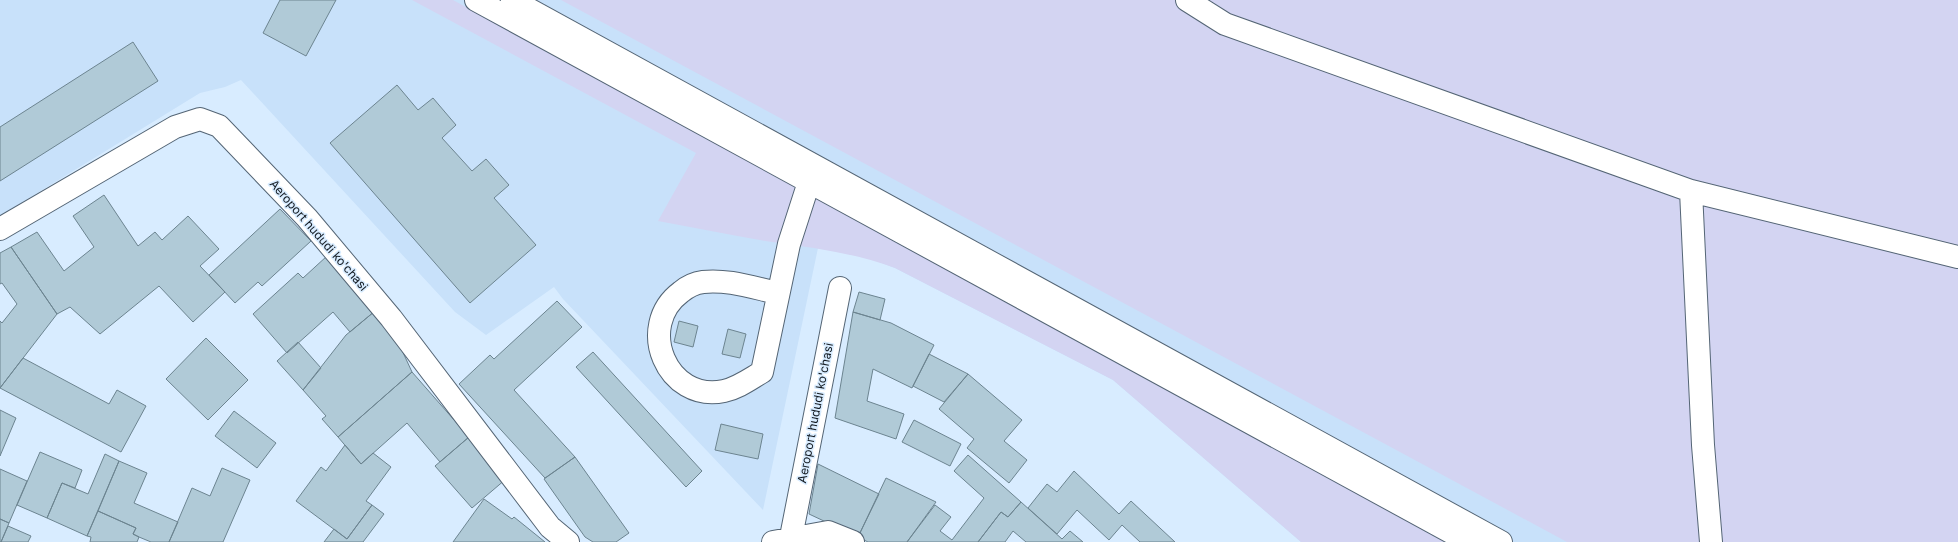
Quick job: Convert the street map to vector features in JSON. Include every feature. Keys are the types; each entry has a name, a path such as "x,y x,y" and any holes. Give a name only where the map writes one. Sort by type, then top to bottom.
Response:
{"street":[{"path":"476,0 813,174 1501,542"},
{"path":"512,0 813,174 1469,542"},
{"path":"1187,0 1225,24 1691,191 1958,257"},
{"name":"Aeroport hududi ko'chasi","path":"0,228 175,126 200,119 219,126 307,218 386,312 550,527 568,542"},
{"path":"778,293 724,282 702,282 687,287 674,297 665,309 660,321 658,337 659,348 665,363 673,374 684,383 697,389 712,392 734,388 762,372 789,244 813,174"},
{"path":"1691,191 1703,445 1711,542"},
{"name":"Aeroport hududi ko'chasi","path":"784,541 840,288"},
{"path":"784,541 828,532 853,542"}],"shaded area":[{"path":"0,0 1958,0 1958,542 1301,542 1113,380 895,268 869,258 818,248 763,510 563,299 554,287 486,335 455,312 241,80 225,87 200,93 0,216"},
{"path":"412,0 453,0 1108,356 1445,542 1301,542 1113,380 895,268 865,258 658,221 696,153"},
{"path":"561,0 1958,0 1958,542 1567,542"}],"building":[{"path":"280,0 336,0 306,56 263,33"},
{"path":"133,42 158,81 0,181 0,127"},
{"path":"397,85 418,110 433,98 456,125 442,138 472,171 486,159 509,185 494,198 536,245 470,303 330,143"},
{"path":"104,195 138,246 155,232 162,240 188,216 219,249 200,266 225,292 193,322 159,286 100,334 70,307 57,314 11,247 37,232 64,271 94,247 73,216"},
{"path":"280,209 311,241 262,286 258,282 235,303 209,275"},
{"path":"11,247 57,314 0,388 0,321 2,323 17,304 2,283 0,284 0,253"},
{"path":"327,256 375,311 350,332 333,312 287,353 253,314 298,273 303,278"},
{"path":"859,292 885,299 880,320 853,312"},
{"path":"557,301 582,327 514,390 575,457 545,478 459,384 490,355 494,359"},
{"path":"375,311 394,333 412,372 338,437 322,419 326,416 303,390 346,335"},
{"path":"853,312 891,323 934,345 912,388 873,369 867,401 904,414 896,439 835,418"},
{"path":"679,321 698,326 693,347 674,342"},
{"path":"728,329 746,334 740,358 722,354"},
{"path":"206,338 248,380 208,420 166,379"},
{"path":"298,342 321,368 303,390 277,361"},
{"path":"593,352 702,471 686,487 576,367"},
{"path":"929,354 968,374 944,402 913,386"},
{"path":"23,358 109,404 117,390 146,406 121,452 0,388"},
{"path":"412,372 469,437 440,462 407,423 361,464 338,437"},
{"path":"968,374 1022,420 1004,441 1027,460 1009,483 967,448 974,439 939,409"},
{"path":"0,410 16,418 0,456"},
{"path":"234,411 276,443 257,468 215,436"},
{"path":"914,420 961,444 950,466 902,442"},
{"path":"721,424 763,434 758,459 715,450"},
{"path":"469,437 506,479 472,508 435,466"},
{"path":"345,445 361,464 373,453 391,467 366,501 372,505 347,539 296,501 321,467 326,471"},
{"path":"40,452 82,470 75,488 62,483 47,518 17,505"},
{"path":"105,454 119,461 87,536 47,518 62,483 88,494"},
{"path":"968,455 1021,502 1008,517 1001,512 978,542 907,542 935,505 951,517 940,531 952,540 984,498 954,471"},
{"path":"575,457 629,533 616,542 593,542 585,537 544,479"},
{"path":"119,461 147,473 134,503 178,522 169,542 151,542 139,537 133,534 136,528 98,511"},
{"path":"818,464 879,494 858,537 809,514"},
{"path":"222,468 250,480 223,542 169,542 192,488 210,496"},
{"path":"0,469 27,481 9,523 0,519"},
{"path":"1074,471 1119,514 1131,501 1175,542 1140,542 1122,525 1109,540 1077,510 1057,534 1028,508 1047,484 1057,492"},
{"path":"886,478 936,502 907,542 868,542 858,537"},
{"path":"484,499 512,519 514,517 545,542 453,542"},
{"path":"1021,502 1062,539 1070,531 1083,542 1026,542 1013,531 1005,542 978,542 1001,512 1008,517"},
{"path":"372,505 384,514 363,542 324,542 334,529 347,539"},
{"path":"98,511 136,528 133,534 139,537 137,542 90,542 91,537 87,536"},
{"path":"0,519 9,523 1,542 0,542"},
{"path":"8,526 31,536 28,542 1,542"}]}
